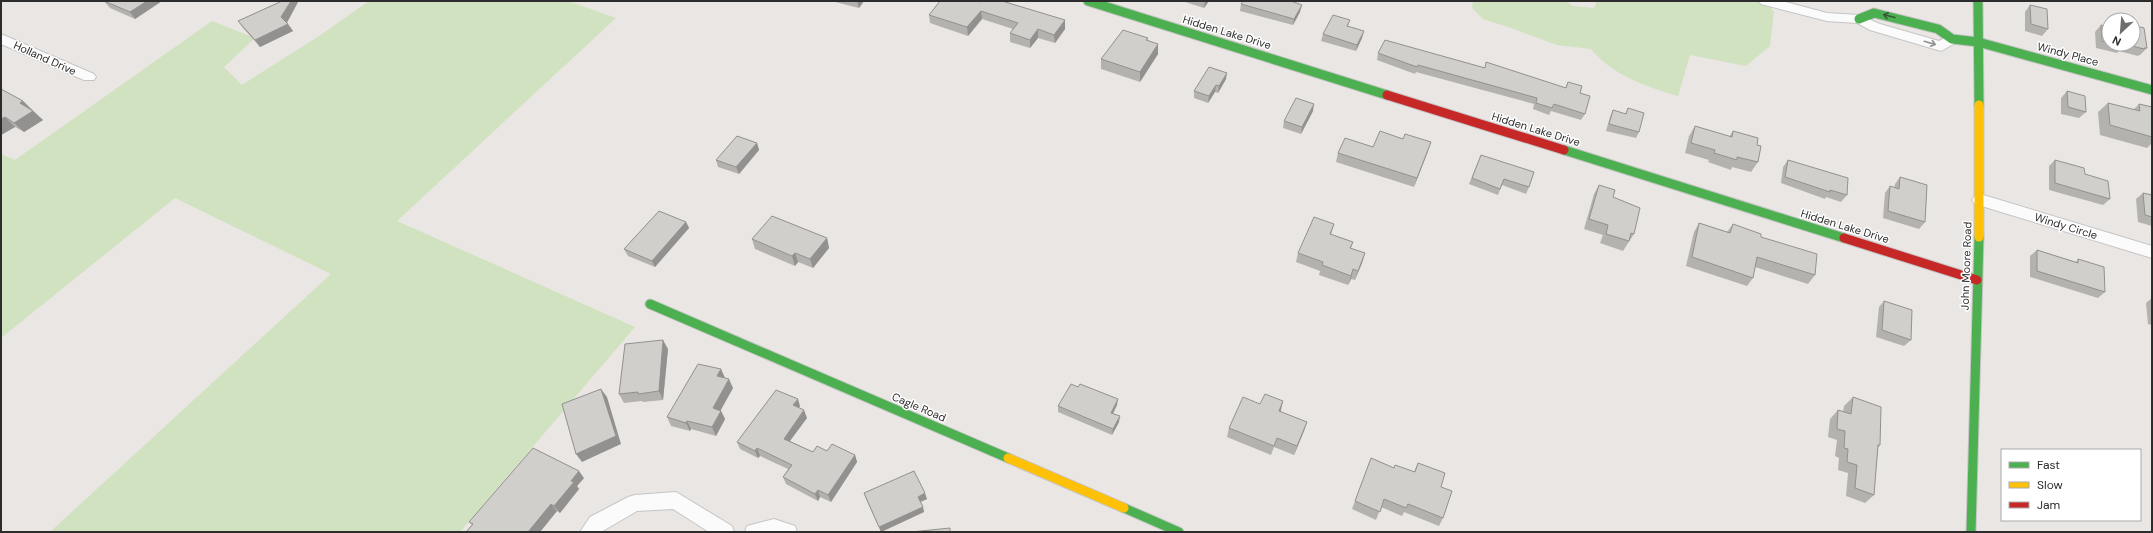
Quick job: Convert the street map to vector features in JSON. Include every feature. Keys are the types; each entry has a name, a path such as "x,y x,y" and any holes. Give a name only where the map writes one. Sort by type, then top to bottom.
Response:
{"street":[{"name":"Hidden Lake Drive","path":"1088,1 1977,280"},
{"path":"1766,1 1827,17 1859,19 1874,13 1938,29 1952,38 1940,46 1875,28 1859,19"},
{"name":"John Moore Road","path":"1971,532 1980,200 1978,1"},
{"path":"1907,36 1909,21"},
{"name":"Windy Place","path":"1952,38 1978,42 2152,90"},
{"name":"Holland Drive","path":"1,39 88,77"},
{"name":"Windy Circle","path":"1980,200 2152,252"},
{"name":"Cagle Road","path":"650,304 1179,532"},
{"path":"589,532 597,523 635,503 676,500 725,532"},
{"path":"754,532 774,528 788,532"}],"green space":[{"path":"369,1 568,1 616,18 397,221 635,327 460,532 50,532 331,274 175,198 1,338 1,154 15,160 212,21 255,38 224,67 242,85 319,36"},
{"path":"1473,1 1566,1 1573,6 1594,8 1597,1 1766,1 1774,12 1770,46 1746,66 1690,55 1678,96 1654,89 1631,79 1609,66 1591,49 1557,45 1483,19 1472,8"}],"building":[{"path":"104,1 147,1 130,12"},
{"path":"282,1 291,1 281,17 288,24 255,40 238,21"},
{"path":"940,1 1002,1 1065,20 1054,35 1038,29 1030,40 1010,33 1018,23 981,11 967,27 929,15"},
{"path":"1243,1 1291,1 1302,5 1294,19 1241,4"},
{"path":"2030,5 2047,9 2048,29 2031,24"},
{"path":"1333,15 1350,20 1347,26 1364,31 1357,45 1323,34"},
{"path":"2141,27 2144,28 2147,48 2141,48"},
{"path":"1123,30 1148,38 1146,40 1158,44 1140,72 1101,59"},
{"path":"1385,40 1485,68 1486,62 1566,88 1568,82 1582,86 1580,93 1590,96 1585,114 1554,104 1552,108 1536,103 1537,98 1418,65 1417,67 1378,53"},
{"path":"1209,67 1227,73 1219,86 1216,85 1209,96 1194,91"},
{"path":"1,89 23,101 20,103 33,111 14,123 5,117 1,119"},
{"path":"2067,91 2085,96 2086,112 2068,107"},
{"path":"1296,98 1314,104 1302,127 1284,121"},
{"path":"2108,103 2140,111 2139,104 2152,107 2152,137 2110,125"},
{"path":"1628,108 1644,113 1639,132 1609,124 1613,110 1626,114"},
{"path":"1695,126 1732,137 1733,131 1758,138 1757,145 1761,146 1758,162 1737,157 1737,160 1714,153 1715,150 1691,143"},
{"path":"1380,131 1403,139 1405,134 1431,142 1417,178 1338,153 1345,138 1373,147"},
{"path":"737,136 757,143 736,167 716,160"},
{"path":"1481,155 1534,172 1529,187 1504,179 1500,189 1472,178"},
{"path":"1788,160 1848,178 1847,195 1830,190 1830,192 1785,177"},
{"path":"2055,160 2084,168 2085,174 2108,181 2110,199 2055,183"},
{"path":"1900,177 1927,185 1925,222 1888,211 1890,186 1899,189"},
{"path":"1599,185 1615,190 1613,197 1640,208 1634,234 1631,233 1629,241 1606,234 1608,225 1589,219"},
{"path":"2143,193 2152,195 2152,217 2145,215"},
{"path":"659,211 686,222 652,261 624,249"},
{"path":"772,216 827,238 810,259 795,253 792,256 752,239"},
{"path":"1314,217 1334,224 1330,234 1353,242 1350,248 1365,253 1358,271 1353,269 1351,276 1322,265 1323,262 1298,253"},
{"path":"1699,223 1730,233 1733,224 1761,234 1761,237 1817,254 1815,275 1757,257 1753,278 1692,257"},
{"path":"2037,250 2078,263 2078,259 2104,267 2105,292 2037,271"},
{"path":"1884,301 1912,310 1911,340 1882,330"},
{"path":"663,340 659,391 638,394 638,392 619,394 625,344"},
{"path":"698,364 721,369 717,376 729,379 713,408 721,411 712,427 687,421 686,423 667,417"},
{"path":"1071,384 1078,387 1080,384 1118,399 1111,413 1120,416 1113,429 1058,406"},
{"path":"601,389 616,436 576,454 562,404"},
{"path":"776,390 798,399 793,405 804,410 784,439 813,452 817,446 827,451 832,444 855,455 828,495 818,490 815,494 783,477 792,465 757,448 755,451 737,442"},
{"path":"1265,394 1283,401 1279,411 1307,422 1297,446 1277,438 1274,446 1229,428 1243,397 1260,404"},
{"path":"1853,397 1881,407 1880,445 1878,445 1874,495 1855,488 1857,465 1847,462 1848,449 1844,448 1845,431 1837,429 1838,410 1851,414"},
{"path":"533,448 579,471 571,481 574,482 554,506 551,504 528,532 466,532 473,524 469,522"},
{"path":"1371,458 1394,468 1395,465 1415,472 1418,463 1445,473 1441,487 1452,491 1443,518 1408,504 1406,508 1384,499 1380,512 1355,501"},
{"path":"914,471 925,493 918,497 923,507 879,527 864,493"},
{"path":"950,528 950,532 911,532"}],"traffic: fast":[{"path":"1088,1 1387,95"},
{"path":"1978,1 1979,105"},
{"path":"1859,19 1874,13 1938,29 1952,39 1978,42 2152,90"},
{"path":"1564,150 1844,238"},
{"path":"1971,532 1979,237"},
{"path":"650,304 1008,458"},
{"path":"1124,508 1179,532"}],"traffic: slow":[{"path":"1979,105 1979,237"},
{"path":"1008,458 1124,508"}],"traffic: jam":[{"path":"1387,95 1564,150"},
{"path":"1844,238 1977,280"}]}
